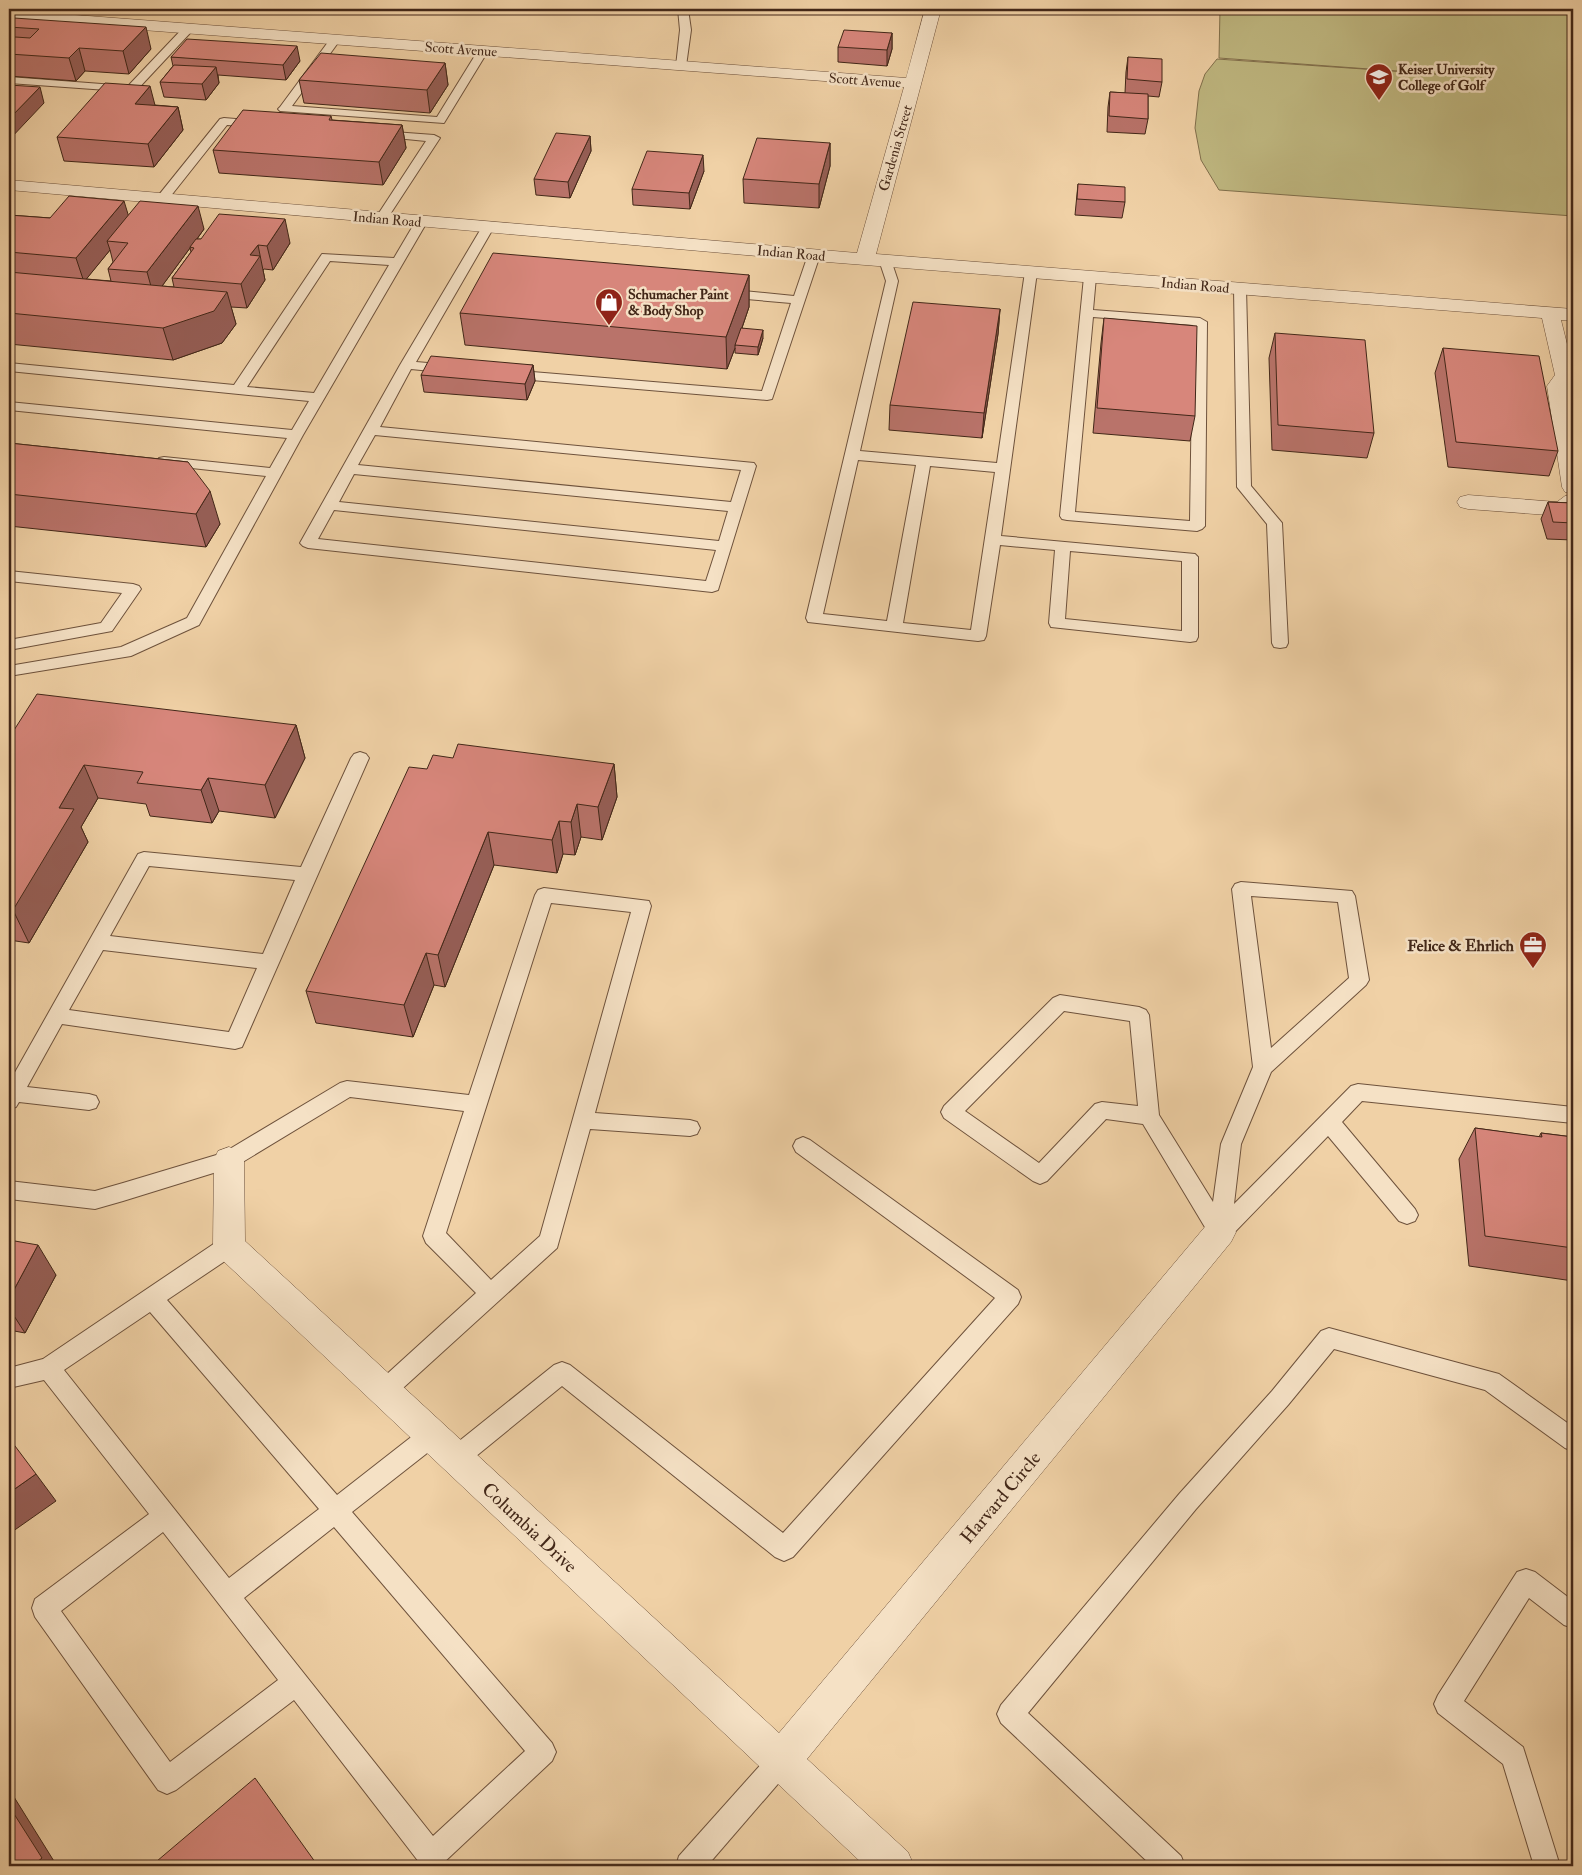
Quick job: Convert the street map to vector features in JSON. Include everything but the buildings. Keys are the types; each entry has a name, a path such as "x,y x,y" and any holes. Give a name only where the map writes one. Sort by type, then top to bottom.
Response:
{"street":[{"name":"Gardenia Street","path":"865,259 933,9"},
{"name":"Scott Avenue","path":"9,15 913,83"},
{"name":"Indian Road","path":"9,185 381,219 814,255 1573,315"},
{"path":"1550,313 1565,375 1557,386 1573,487"},
{"path":"1468,502 1562,509 1573,501"},
{"path":"229,1160 229,1246"},
{"name":"Harvard Circle","path":"781,1761 1220,1232"},
{"name":"Columbia Drive","path":"229,1246 894,1866"}],"lane":[{"path":"681,66 685,46 685,18 683,9"},
{"path":"26,29 38,18"},
{"path":"9,80 130,90 188,29"},
{"path":"335,40 319,69 284,110 440,121 460,80 483,51"},
{"path":"162,199 224,121 272,125"},
{"path":"367,133 434,138 381,219"},
{"path":"9,671 125,652 193,622 296,435 421,222"},
{"path":"371,430 748,466 712,587 308,543 371,430 408,365 468,271 488,227"},
{"path":"495,372 767,396 814,255"},
{"path":"238,390 326,257 398,262"},
{"path":"885,260 892,281 814,618 978,636 1031,272"},
{"path":"1086,313 1200,322 1197,526 1067,516 1086,313 1090,276"},
{"path":"1240,288 1244,488 1274,523 1280,643"},
{"path":"710,292 799,300"},
{"path":"408,365 466,370"},
{"path":"9,367 318,398"},
{"path":"9,406 296,435"},
{"path":"852,455 1003,468"},
{"path":"147,459 275,473"},
{"path":"894,627 924,461"},
{"path":"350,468 736,507"},
{"path":"329,505 725,546"},
{"path":"993,540 1063,546 1190,557 1190,637 1058,623 1063,546"},
{"path":"9,576 133,590 106,627 9,645"},
{"path":"56,1016 235,1041 307,874 360,758"},
{"path":"89,1102 11,1097 144,859 307,874"},
{"path":"1220,1232 1230,1144 1263,1067 1358,980 1346,896 1241,889 1263,1067"},
{"path":"384,1391 491,1294 549,1241 642,906 544,895 434,1236 491,1294"},
{"path":"98,942 269,962"},
{"path":"1149,1116 1102,1110 1040,1175 951,1112 1060,1003 1139,1015 1149,1116 1220,1232"},
{"path":"9,1190 95,1200 229,1160 348,1089 477,1104"},
{"path":"1220,1232 1358,1092 1573,1115"},
{"path":"582,1120 690,1128"},
{"path":"1329,1122 1408,1215"},
{"path":"456,1458 562,1372 784,1549 1010,1297 803,1146"},
{"path":"9,1378 49,1368 229,1246"},
{"path":"49,1368 432,1856 543,1752 152,1298"},
{"path":"1172,1866 1010,1714 1188,1501 1280,1398 1329,1338 1491,1381 1573,1440"},
{"path":"228,1595 432,1435"},
{"path":"165,1516 44,1608 167,1781 296,1682"},
{"path":"1547,1866 1514,1756 1447,1704 1526,1581 1573,1616"},
{"path":"689,1866 781,1761"}],"shaded area":[{"name":"Keiser University College of Golf","path":"1220,9 1573,9 1573,216 1219,190 1201,160 1195,128 1199,91 1205,74 1217,59 1437,74 1219,58"}],"place":[{"name":"Keiser University College of Golf","path":"1379,101"},
{"name":"Schumacher Paint & Body Shop","path":"609,326"},
{"name":"Felice & Ehrlich","path":"1533,969"}]}
